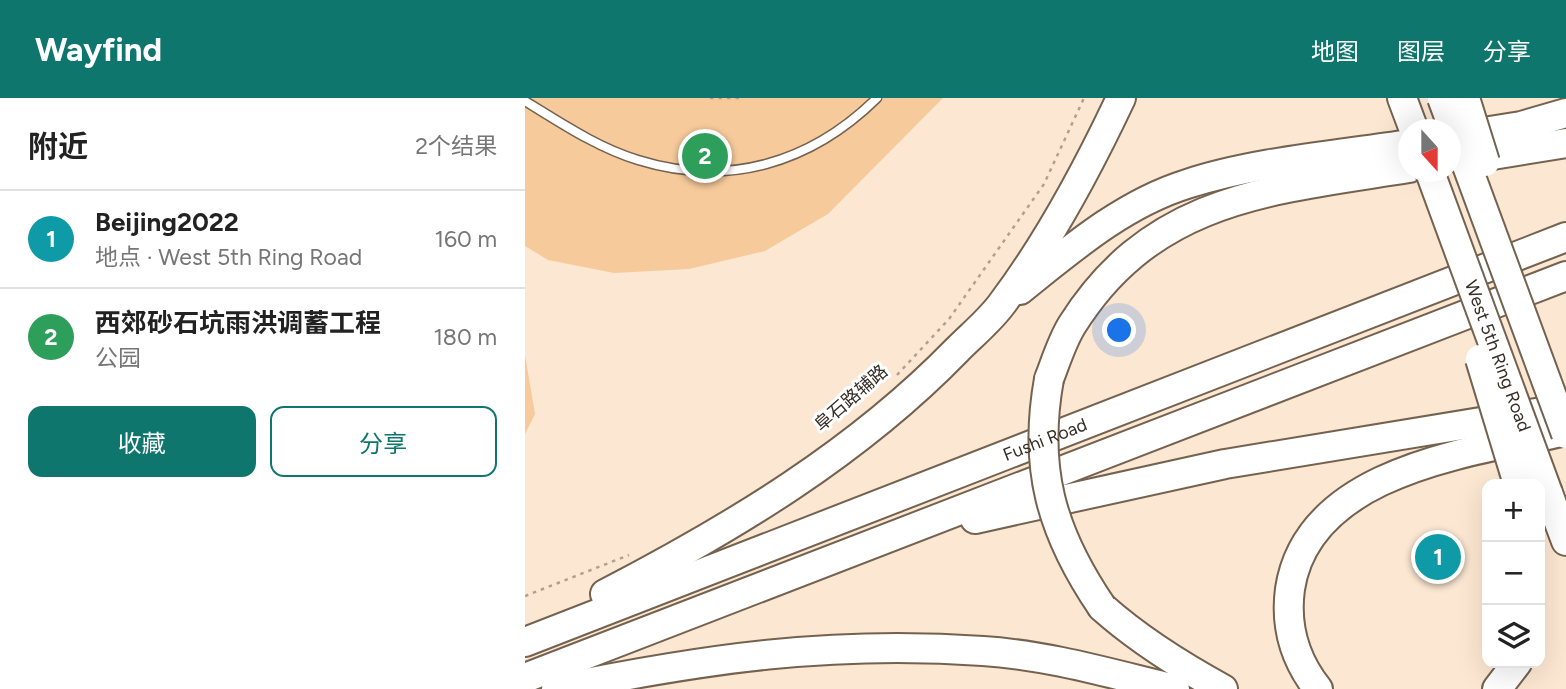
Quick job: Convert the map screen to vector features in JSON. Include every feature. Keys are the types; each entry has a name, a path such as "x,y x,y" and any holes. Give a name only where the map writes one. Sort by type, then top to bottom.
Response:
{"highway":[{"path":"1001,305 1097,149 1121,98"},
{"path":"1402,98 1409,119"},
{"name":"West 5th Ring Road","path":"1442,98 1566,433"},
{"path":"1465,98 1566,426"},
{"path":"1461,135 1521,126 1566,113"},
{"path":"1461,160 1566,143"},
{"path":"525,636 684,553 791,486 867,432 932,376 1001,305 1083,240 1136,206 1186,184 1398,146"},
{"path":"1223,689 1131,633 1102,607 1075,568 1058,529 1048,494 1042,449 1043,411 1049,379 1071,327 1095,292 1119,264 1150,240 1188,219 1237,200 1307,184 1398,170"},
{"path":"1427,182 1516,479"},
{"name":"West 5th Ring Road","path":"1434,182 1566,541"},
{"name":"Fushi Road","path":"525,642 1566,237"},
{"name":"Fushi Road","path":"525,678 1566,276"},
{"path":"890,537 1226,464 1566,408"},
{"path":"1318,689 1307,675 1293,643 1287,610 1292,578 1307,545 1332,514 1360,492 1394,474 1472,452 1566,433"},
{"path":"557,689 703,661 764,653 866,648 985,651 1075,664 1175,689"},
{"path":"1497,689 1513,668"}],"lane":[{"path":"525,101 590,140 636,160 669,168 708,172 757,167 791,157 825,142 877,98"}],"path":[{"path":"711,98 743,98"},
{"name":"阜石路辅路","path":"892,380 949,320 1044,184 1084,98"},
{"path":"525,596 639,551"}],"shaded area":[{"path":"525,98 943,98 828,214 765,251 689,269 614,273 548,260 525,246"},
{"path":"525,355 535,414 525,434"}],"place":[{"name":"西郊砂石坑雨洪调蓄工程","path":"705,156"},
{"name":"Beijing2022","path":"1438,557"}]}
